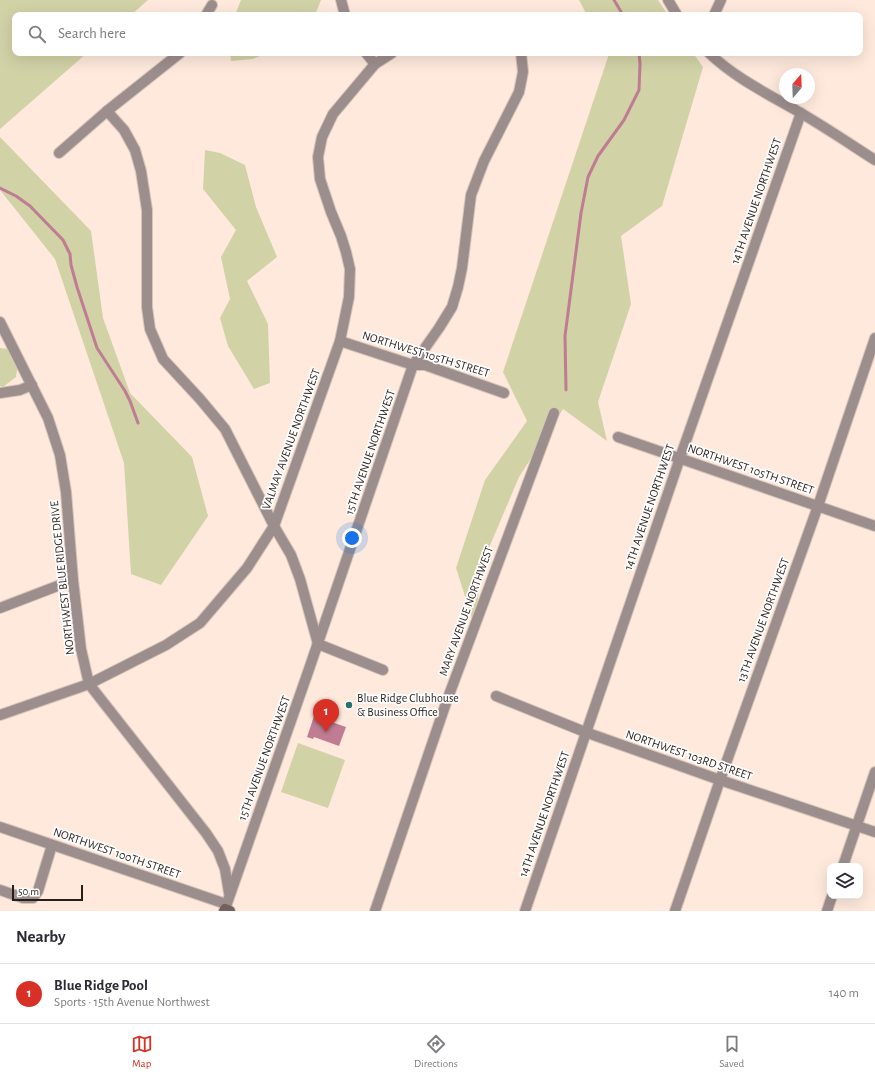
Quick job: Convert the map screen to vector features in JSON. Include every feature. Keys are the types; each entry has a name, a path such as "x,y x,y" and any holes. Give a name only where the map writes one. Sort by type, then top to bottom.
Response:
{"street":[{"path":"341,0 344,12"},
{"path":"668,0 675,12"},
{"path":"715,12 721,0"},
{"path":"208,12 212,5"},
{"path":"59,153 107,111 176,56"},
{"path":"368,56 375,64"},
{"name":"VALMAY AVENUE NORTHWEST","path":"0,715 89,684 166,645 200,623 247,568 274,526 340,341 349,297 350,269 341,236 320,179 318,157 319,147 323,132 333,114 375,64 387,56"},
{"name":"15TH AVENUE NORTHWEST","path":"227,906 413,364 452,307 462,268 471,195 484,161 519,92 523,72 521,56"},
{"path":"712,56 724,67 740,78 801,113 875,160"},
{"path":"107,111 124,130 135,150 142,171 147,210 146,307 150,329 163,359 225,429 274,526 291,555 300,579 318,644 382,670"},
{"name":"14TH AVENUE NORTHWEST","path":"525,911 585,732 801,113"},
{"name":"NORTHWEST BLUE RIDGE DRIVE","path":"0,322 3,336 32,385 48,418 60,455 66,492 73,580 81,649 89,684 206,833 218,851 225,869 227,906"},
{"name":"13TH AVENUE NORTHWEST","path":"675,911 818,506 875,338"},
{"name":"NORTHWEST 105TH STREET","path":"340,341 413,364 425,365 504,393"},
{"path":"0,392 20,390 32,385"},
{"name":"MARY AVENUE NORTHWEST","path":"375,911 446,703 554,412"},
{"name":"NORTHWEST 105TH STREET","path":"618,437 875,526"},
{"path":"0,608 73,580"},
{"name":"NORTHWEST 103RD STREET","path":"496,696 585,732 720,780 875,832"},
{"path":"844,863 875,772"},
{"name":"NORTHWEST 100TH STREET","path":"0,827 227,906"},
{"path":"0,890 23,898 34,898 38,891 52,845"},
{"path":"827,911 831,899"}],"green space":[{"path":"0,0 148,0 134,12 12,12 12,56 84,56 0,129"},
{"path":"241,0 321,0 316,12 236,12"},
{"path":"579,0 658,0 666,12 585,12"},
{"path":"230,56 260,56 253,59 231,61"},
{"path":"695,56 703,67 662,206 621,236 631,304 598,402 607,441 563,409 519,477 480,569 478,599 472,618 456,568 485,480 527,421 503,372 608,57"},
{"path":"0,137 91,231 103,318 130,393 192,457 208,516 161,585 131,574 124,463 55,259 0,190"},
{"path":"205,150 220,153 245,165 256,207 277,257 247,281 268,324 270,383 254,389 228,346 220,318 230,299 221,257 236,230 203,189"},
{"path":"0,348 8,349 18,362 16,377 3,387 0,386"},
{"path":"298,743 345,760 328,808 281,792"}],"shaded area":[{"path":"315,713 321,715 320,718 346,727 339,746 314,737 313,739 307,737"}],"waterway":[{"path":"614,0 621,12"},
{"path":"566,390 565,336 581,213 588,177 598,156 624,120 639,90 639,56"},
{"path":"0,188 16,196 30,206 63,240 70,254 71,265 77,287 97,348 125,391 138,423"}],"place":[{"name":"Blue Ridge Clubhouse & Business Office","path":"349,705"},
{"name":"Blue Ridge Pool","path":"326,732"}]}
